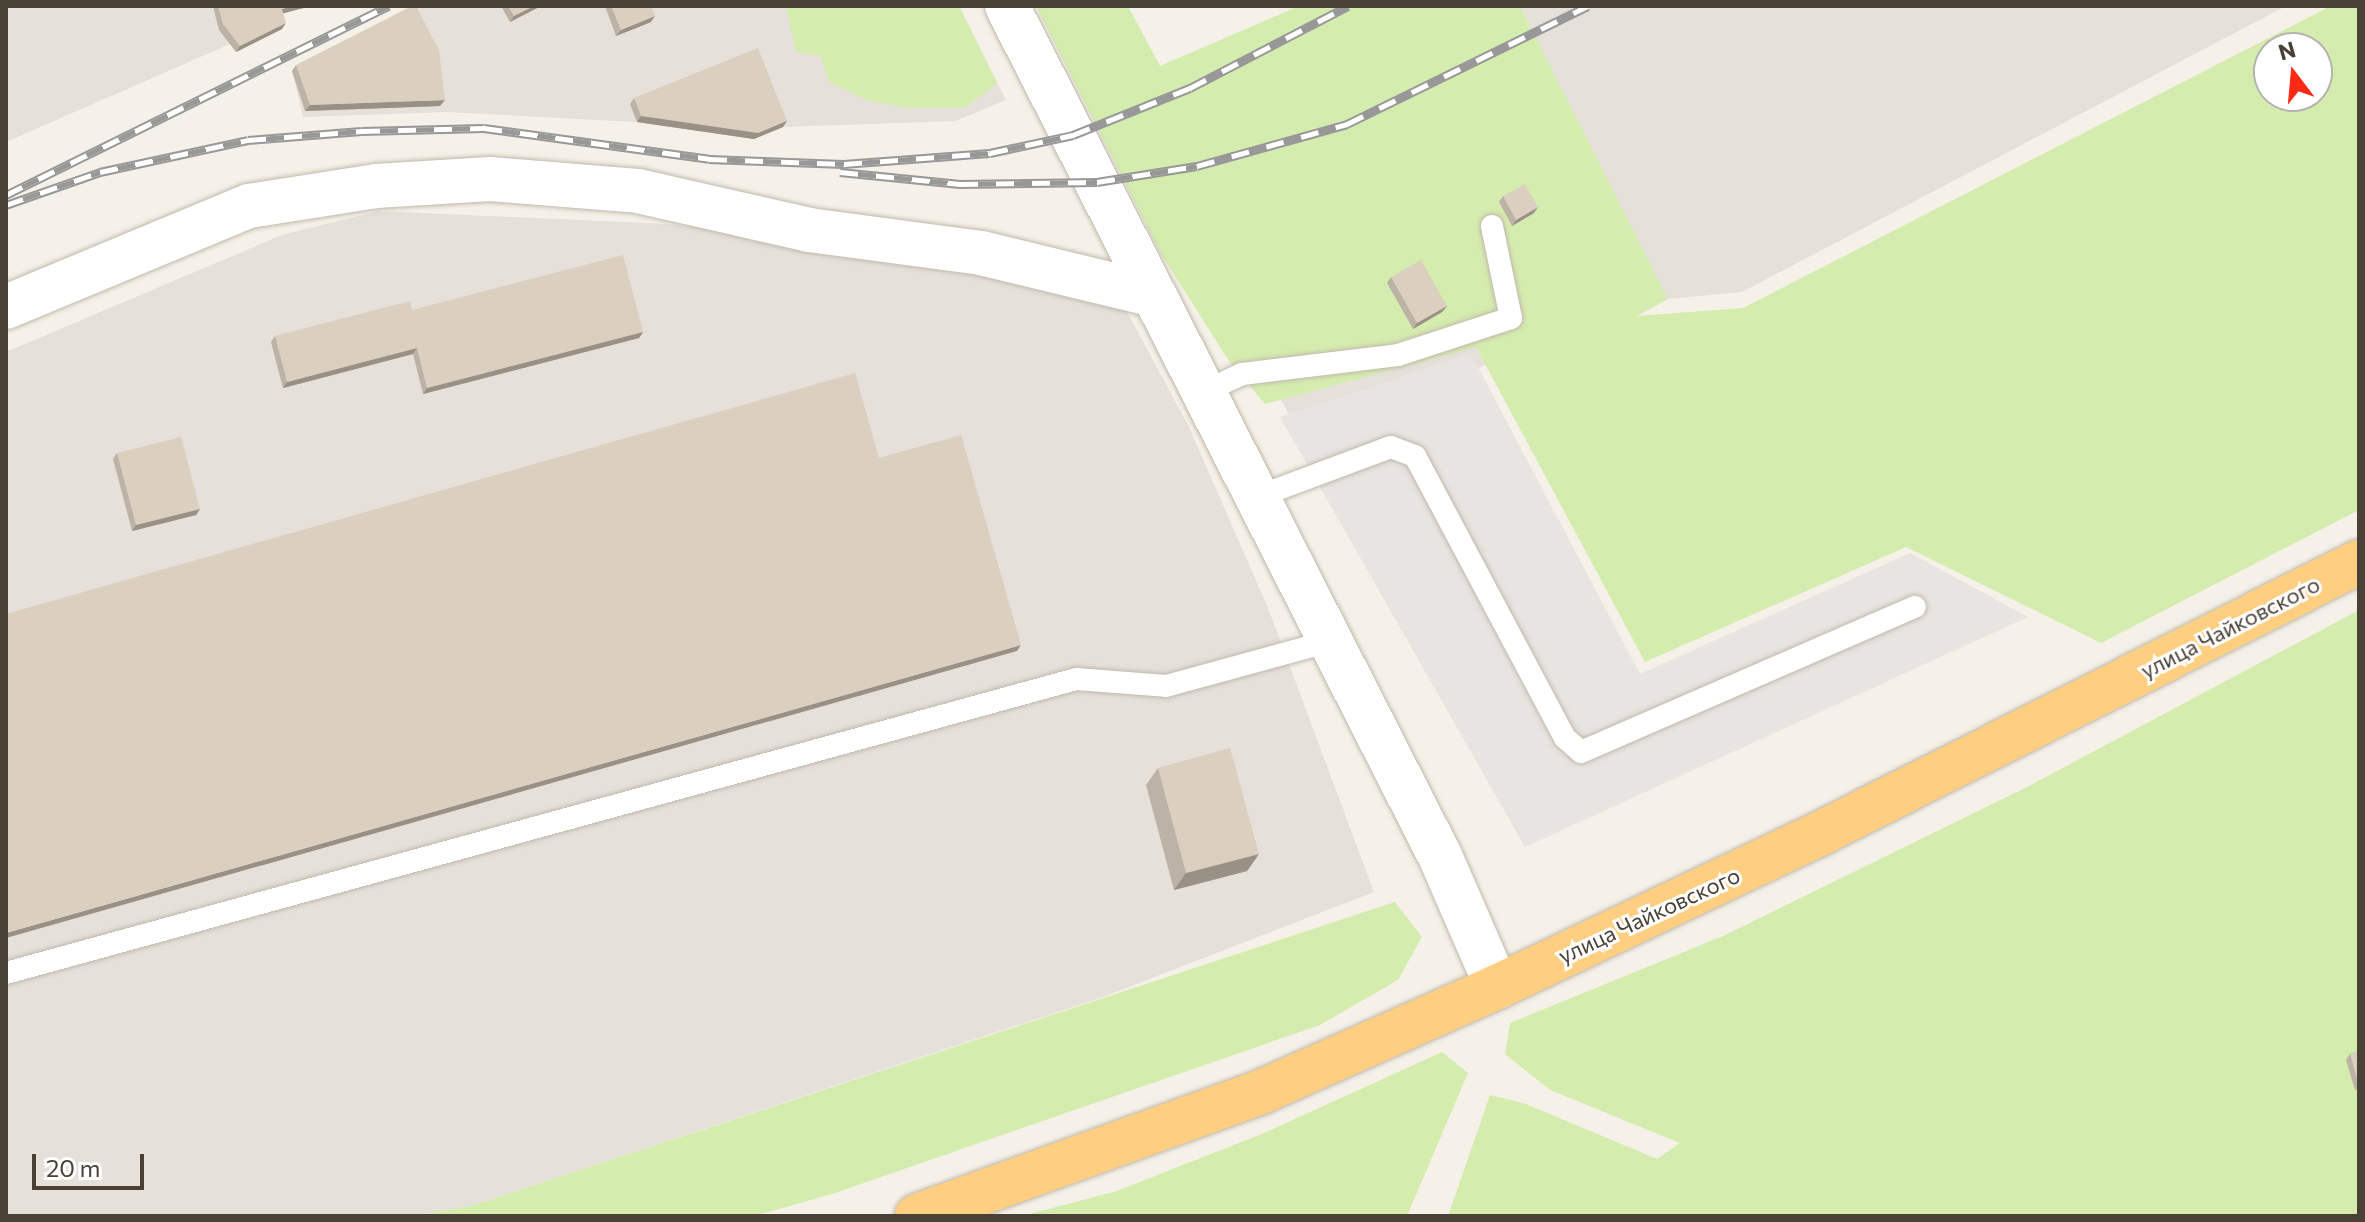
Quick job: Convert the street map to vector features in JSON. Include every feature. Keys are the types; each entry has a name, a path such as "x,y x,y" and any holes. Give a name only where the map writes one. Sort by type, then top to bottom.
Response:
{"highway":[{"name":"улица Чайковского","path":"917,1216 1261,1092 1497,987 1825,831 2359,562"}],"street":[{"path":"1007,6 1440,856 1497,987"},
{"path":"6,307 249,206 376,186 490,179 638,191 809,230 981,253 1154,295"}],"lane":[{"path":"1204,392 1242,374 1398,355 1511,318 1492,226"},
{"path":"1257,497 1391,447 1415,456 1565,738 1581,752 1915,607"},
{"path":"6,973 1076,679 1166,686 1330,641"}],"shaded area":[{"path":"6,6 311,6 278,15 282,29 236,52 230,44 6,142"},
{"path":"421,6 959,6 1006,100 956,121 783,127 754,139 637,122 447,112 303,117 292,71"},
{"path":"1520,6 2286,6 1742,292 1668,299 1639,291 1308,451 1170,186 1534,34"},
{"path":"378,211 669,224 966,262 1118,295 1188,425 1268,608 1374,892 1103,997 474,1205 416,1216 6,1216 6,352 282,235"},
{"path":"1471,354 1640,674 1910,553 2028,617 1525,847 1280,417"}],"green space":[{"path":"786,6 959,6 997,83 965,108 909,108 869,101 829,82 821,56 796,52"},
{"path":"1036,6 1128,6 1160,66 1299,6 1520,6 1668,299 1637,316 1743,308 2253,46 2253,112 2333,112 2333,32 2280,32 2331,6 2359,6 2359,510 2101,643 1906,547 1645,662 1476,347 1265,404 1229,361 1161,254"},
{"path":"2359,610 2359,1216 1448,1216 1490,1095 1526,1104 1657,1159 1680,1143 1550,1090 1505,1054 1510,1023 1723,936 2027,787"},
{"path":"1395,902 1422,937 1398,980 1320,1025 835,1193 755,1216 416,1216 474,1205"},
{"path":"1442,1052 1468,1073 1407,1216 1022,1216 1117,1191 1264,1133"}],"building":[{"path":"218,6 293,6 282,9 286,23 240,46 223,24"},
{"path":"416,6 439,50 445,100 310,105 296,65"},
{"path":"508,6 534,6 514,16"},
{"path":"611,6 651,6 655,16 621,30"},
{"path":"758,48 787,121 758,133 641,116 634,98"},
{"path":"1525,184 1538,207 1516,220 1503,196"},
{"path":"623,255 643,332 427,388 417,348 287,382 275,336 410,301 412,310"},
{"path":"1421,260 1447,306 1417,323 1391,277"},
{"path":"855,373 879,458 961,435 1021,645 6,933 6,614"},
{"path":"181,437 200,509 136,525 117,453"},
{"path":"1230,748 1259,854 1186,873 1158,768"},
{"path":"2359,1051 2359,1085 2350,1054"}],"railway":[{"path":"6,195 389,6"},
{"path":"6,205 100,172 248,140 362,131 484,128 709,159 844,164 990,153 1073,135 1190,88 1348,6"},
{"path":"840,172 960,184 1097,182 1197,166 1347,124 1588,6"}]}
